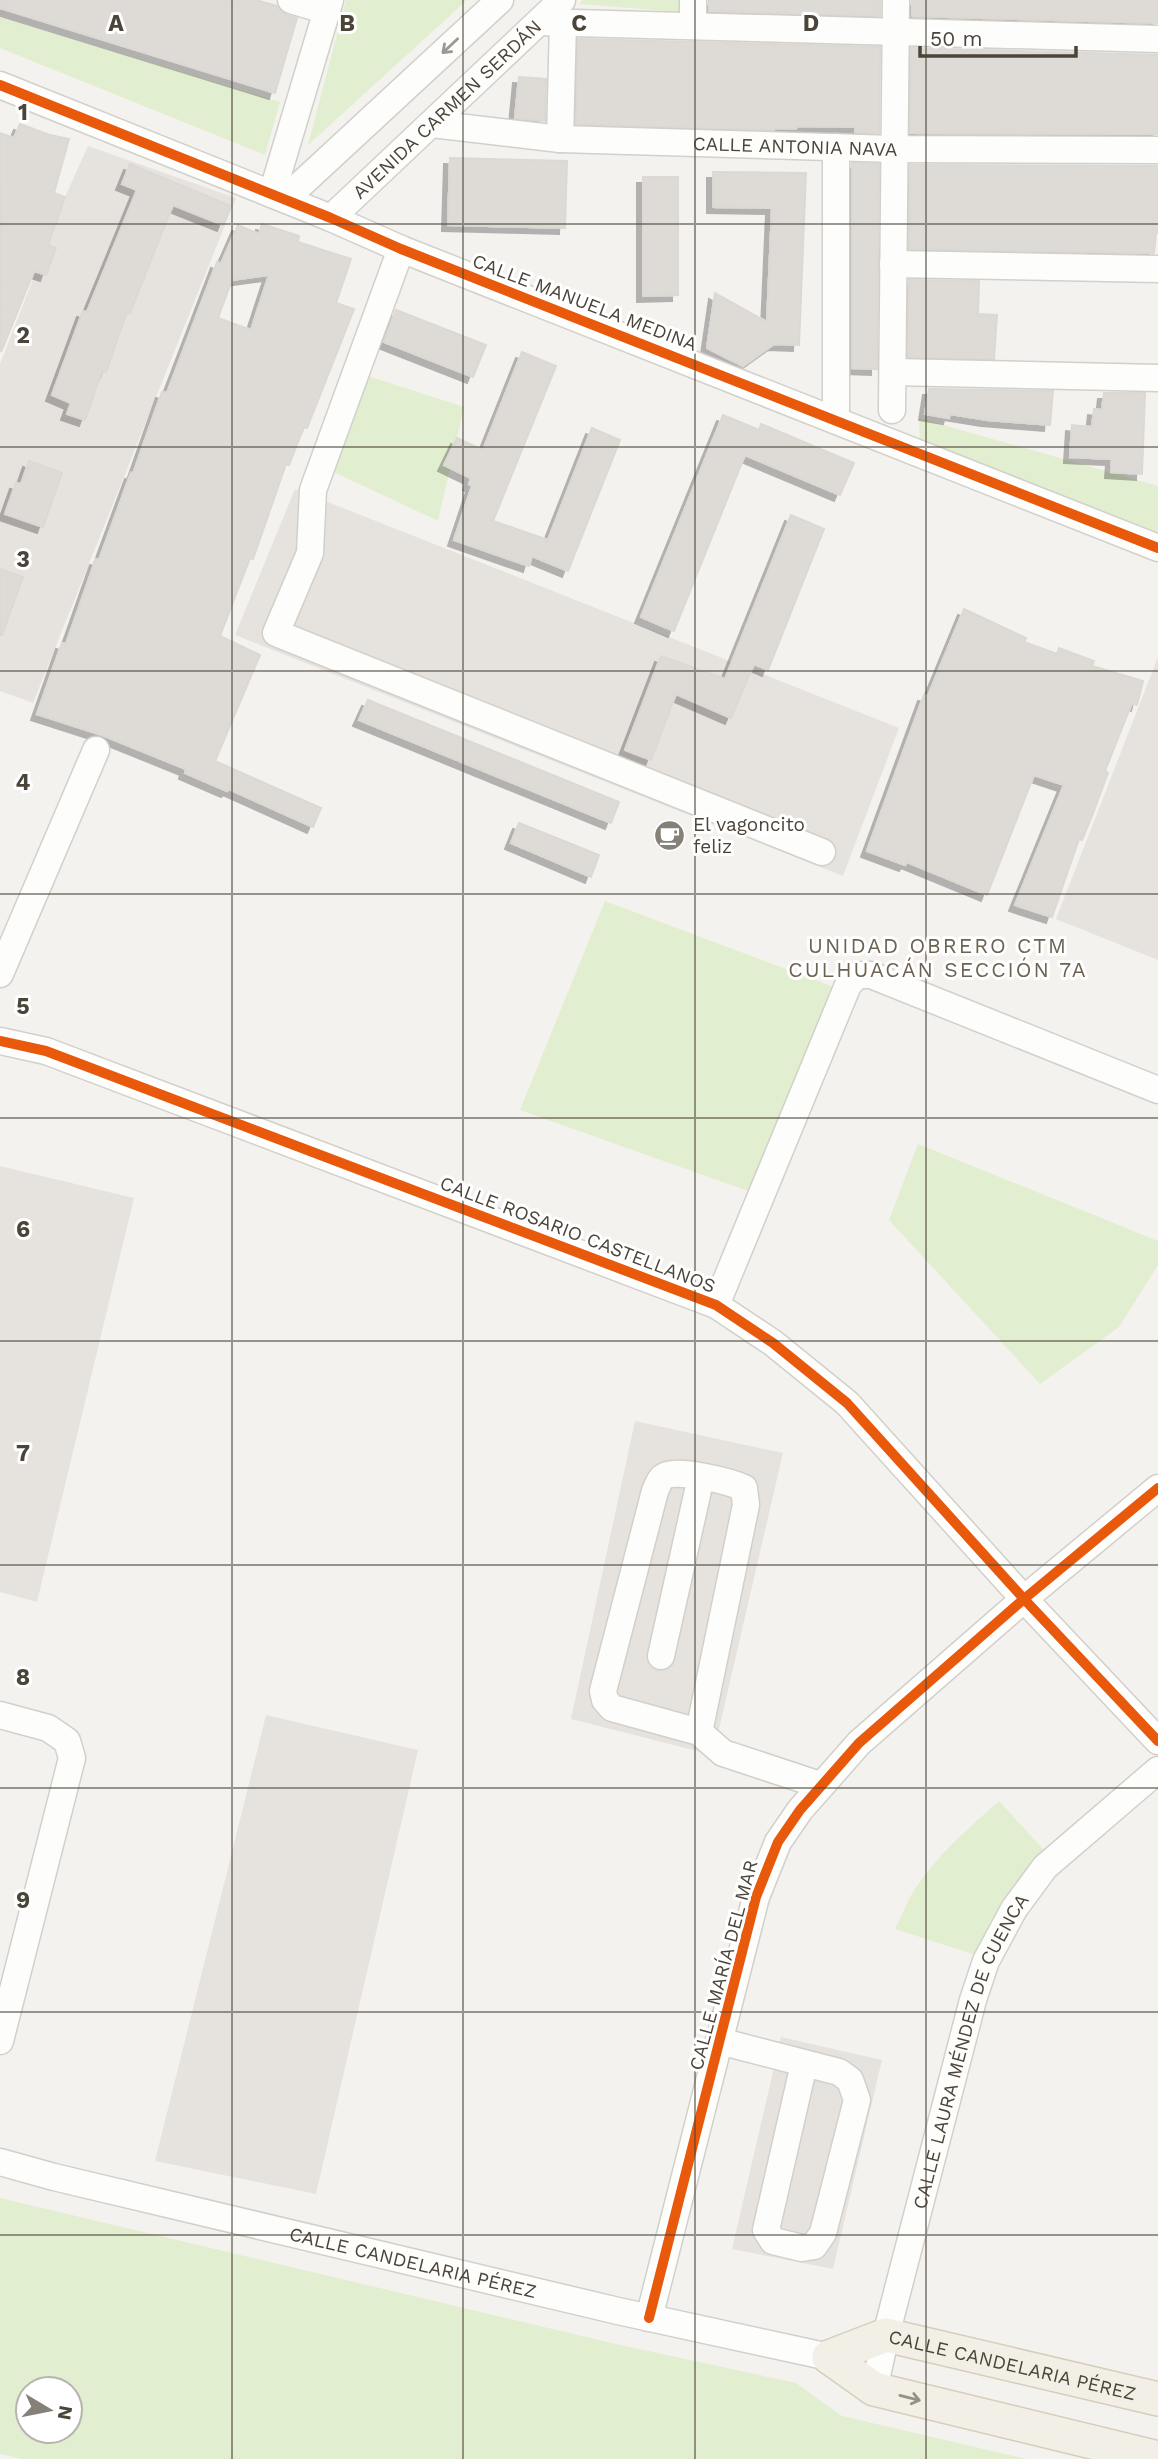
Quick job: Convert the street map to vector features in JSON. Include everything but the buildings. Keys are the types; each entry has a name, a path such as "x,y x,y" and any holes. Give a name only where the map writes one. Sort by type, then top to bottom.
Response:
{"main road":[{"name":"CALLE CANDELARIA PÉREZ","path":"829,2357 886,2335 1158,2399"},
{"name":"CALLE CANDELARIA PÉREZ","path":"829,2357 874,2389 1158,2458"}],"street":[{"path":"278,197 329,6 291,0"},
{"path":"278,197 500,0"},
{"path":"892,410 896,0"},
{"path":"560,139 555,15 693,13 896,32 1158,39"},
{"name":"AVENIDA CARMEN SERDÁN","path":"331,218 555,15"},
{"name":"CALLE MANUELA MEDINA","path":"0,85 331,218 401,249 1158,548"},
{"name":"CALLE ANTONIA NAVA","path":"432,124 560,139 894,149 1158,150"},
{"path":"836,147 836,410"},
{"path":"401,249 313,489 310,552 276,633 821,852"},
{"path":"893,264 1158,269"},
{"path":"893,372 1158,378"},
{"path":"0,974 96,750"},
{"path":"716,1305 848,985 857,975 871,975 1158,1090"},
{"name":"CALLE ROSARIO CASTELLANOS","path":"0,1041 46,1051 716,1305 772,1343 847,1403 1024,1599 1158,1741"},
{"path":"699,1732 746,1505 744,1488 733,1483 673,1472 662,1477 655,1491 603,1691 605,1700 612,1707 699,1732 723,1753 820,1785"},
{"path":"661,1656 701,1477"},
{"name":"CALLE MARÍA DEL MAR","path":"649,2318 756,1897 773,1852 800,1810 859,1743 1024,1599 1158,1488"},
{"path":"0,1715 48,1727 67,1741 72,1758 0,2042"},
{"name":"CALLE LAURA MÉNDEZ DE CUENCA","path":"874,2389 973,2000 986,1961 1014,1909 1045,1867 1158,1770"},
{"path":"719,2041 839,2073 850,2080 857,2100 822,2233 814,2246 802,2248 773,2241 766,2230 804,2064"},
{"name":"CALLE CANDELARIA PÉREZ","path":"0,2162 649,2318 829,2357"}],"green space":[{"path":"346,0 467,0 308,145"},
{"path":"583,0 680,0 681,12 579,4"},
{"path":"0,17 280,102 265,155 0,48"},
{"path":"368,376 464,407 438,521 323,467"},
{"path":"919,418 1158,486 1158,540 920,445"},
{"path":"605,901 834,987 748,1191 520,1110"},
{"path":"918,1144 1158,1241 1158,1265 1119,1327 1040,1384 889,1220"},
{"path":"999,1801 1043,1849 976,1955 895,1929 912,1894 933,1865"},
{"path":"0,2198 616,2344 796,2383 842,2416 1027,2459 22,2459 0,2454"}],"shaded area":[{"path":"88,146 236,198 33,703 0,691 0,364 65,197"},
{"path":"295,489 899,728 843,876 235,635"},
{"path":"1158,657 1158,960 1056,919"},
{"path":"0,1166 134,1198 37,1602 0,1592"},
{"path":"635,1421 783,1453 713,1755 571,1719"},
{"path":"266,1715 418,1750 316,2194 155,2161"},
{"path":"781,2037 882,2060 833,2269 732,2249"}],"cycle path":[{"path":"0,85 331,218 401,249 1158,548"},
{"path":"0,1041 46,1051 716,1305 773,1343 847,1403 1024,1599 1158,1741"},
{"path":"649,2318 756,1897 778,1842 800,1810 859,1743 1024,1599 1158,1488"}],"place":[{"name":"El vagoncito feliz","path":"670,835"}],"district":[{"name":"UNIDAD OBRERO CTM CULHUACÁN SECCIÓN 7A","path":"938,958"}]}
